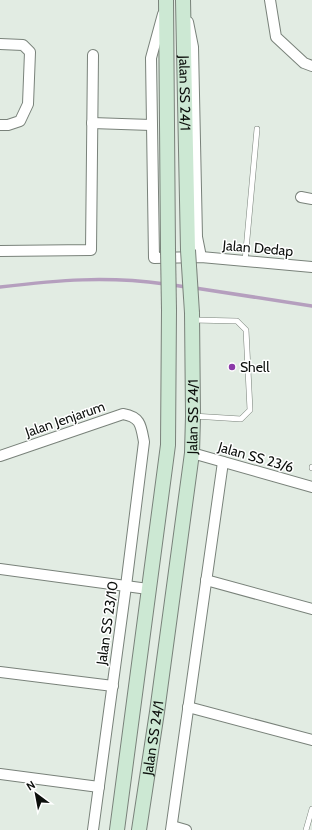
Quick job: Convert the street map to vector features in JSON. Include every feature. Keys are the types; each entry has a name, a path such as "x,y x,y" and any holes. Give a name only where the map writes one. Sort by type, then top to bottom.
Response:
{"main road":[{"name":"Jalan SS 24/1","path":"117,830 168,445 169,310 166,129 166,0"},
{"name":"Jalan SS 24/1","path":"139,830 157,712 192,453 194,416 192,316 188,250 183,1"}],"street":[{"path":"92,124 151,125 151,58 166,0"},
{"path":"270,0 276,37 304,63 312,66"},
{"path":"183,1 193,47 197,237 200,257"},
{"path":"0,44 23,45 30,52 28,104 20,120 8,125 0,125"},
{"path":"0,251 91,250 93,55"},
{"name":"Jalan Dedap","path":"151,125 154,258 200,257 312,267"},
{"path":"301,197 312,199"},
{"name":"Jalan Jenjarum","path":"0,456 123,414 131,415 138,420"},
{"name":"Jalan SS 23/10","path":"93,830 144,442 138,420"},
{"name":"Jalan SS 23/6","path":"192,453 312,487"},
{"path":"186,830 171,828 223,462"},
{"path":"0,568 148,589"},
{"path":"206,580 312,609"},
{"path":"0,672 112,686"},
{"path":"188,707 312,740"},
{"path":"0,774 99,786"}],"lane":[{"path":"245,261 257,129"},
{"path":"192,316 237,321 246,330 250,410 241,420 194,416"},
{"path":"306,830 312,809"}],"waterway":[{"path":"0,287 42,282 82,280 123,280 165,284"},
{"path":"173,285 186,287"},
{"path":"195,288 312,306"}],"place":[{"name":"Shell","path":"232,367"}]}
